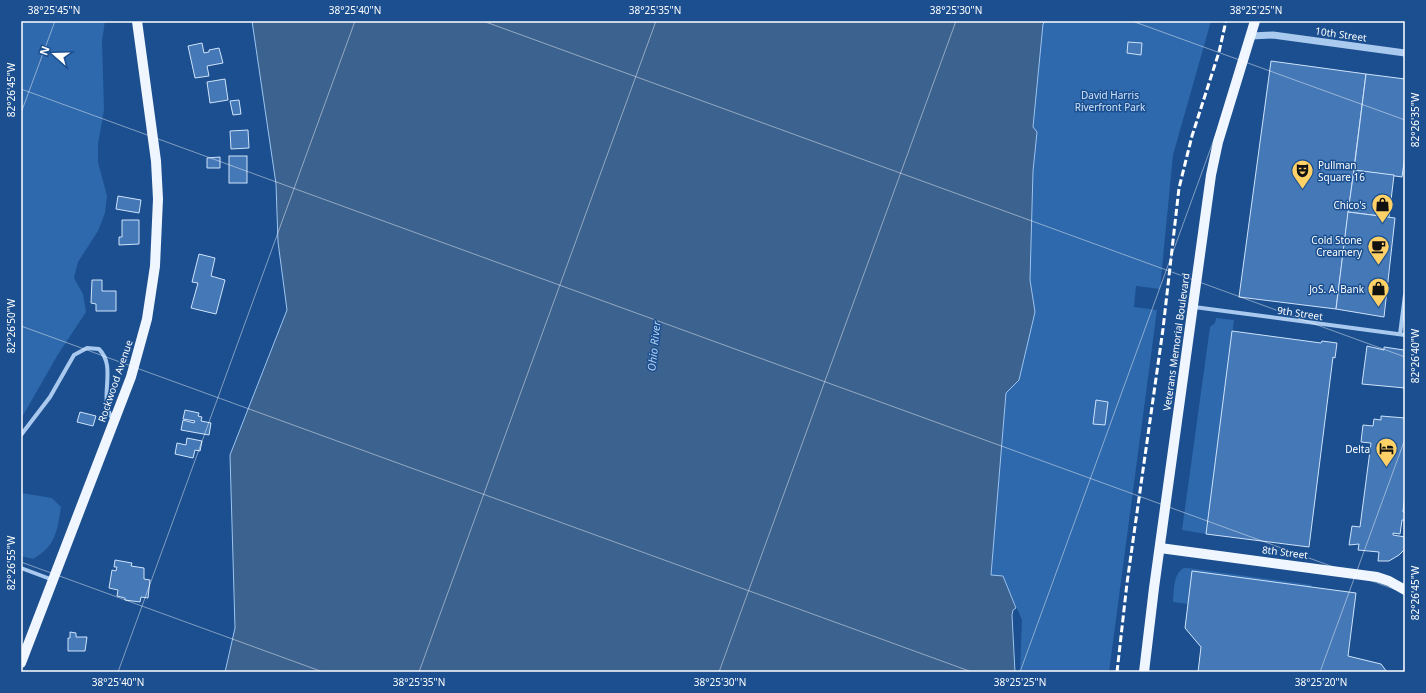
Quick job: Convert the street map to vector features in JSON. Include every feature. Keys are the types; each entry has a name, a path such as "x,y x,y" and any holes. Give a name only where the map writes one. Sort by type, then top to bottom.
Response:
{"main road":[{"name":"Rockwood Avenue","path":"21,663 54,580 82,501 131,377 147,319 154,273 157,236 156,162 137,21"},
{"name":"Veterans Memorial Boulevard","path":"1144,672 1150,618 1214,157 1255,21"},
{"name":"8th Street","path":"1160,548 1377,577 1389,581 1405,590"}],"street":[{"name":"10th Street","path":"1251,36 1273,35 1405,53"},
{"path":"1400,334 1405,294"},
{"name":"9th Street","path":"1193,307 1405,335"},
{"path":"21,435 50,397 70,361 80,351 87,348 99,349 106,360 108,407 110,414 115,420"},
{"path":"21,568 54,580"}],"green space":[{"path":"21,21 105,21 102,41 104,110 98,144 98,162 107,196 105,213 98,231 78,262 74,278 83,294 86,312 57,356 21,419"},
{"name":"David Harris Riverfront Park","path":"1046,21 1211,21 1173,155 1160,289 1136,286 1134,307 1157,310 1109,672 1020,672 1022,620 1003,576 991,575 1006,393 1035,312 1030,280 1033,171 1037,132 1033,127 1043,24"},
{"path":"1216,318 1234,320 1206,534 1182,530 1210,327 1215,323"},
{"path":"21,493 52,498 61,507 56,531 51,543 47,549 33,559 21,556"},
{"path":"1184,568 1312,585 1311,587 1188,604 1173,602 1176,578 1180,570"}],"water":[{"name":"Ohio River","path":"252,21 1046,21 1043,24 1033,127 1037,132 1033,171 1030,280 1035,312 1019,380 1006,393 991,575 1003,576 1016,608 1013,610 1012,615 1015,672 225,672 235,628 230,455 287,310 278,242 276,184"}],"building":[{"path":"1128,42 1142,43 1141,55 1127,53"},
{"path":"202,43 204,53 209,52 209,50 219,48 223,63 207,66 209,76 195,78 188,46"},
{"name":"Pullman Square 16","path":"1271,61 1366,74 1336,309 1239,297"},
{"path":"1366,74 1405,79 1405,156 1402,177 1354,170"},
{"path":"225,79 228,100 210,103 207,82"},
{"path":"239,100 241,114 233,115 230,101"},
{"path":"248,130 249,148 231,149 230,131"},
{"path":"229,156 247,156 247,183 229,183"},
{"path":"220,157 220,168 207,168 207,158"},
{"path":"1354,170 1394,175 1389,217 1348,212"},
{"path":"118,196 141,200 139,213 116,209"},
{"path":"1348,212 1395,218 1384,317 1336,309"},
{"path":"122,220 139,220 139,244 119,245 119,237 122,237"},
{"path":"199,254 215,258 211,276 225,280 216,314 191,308 198,283 192,282"},
{"path":"92,280 102,280 102,291 116,291 116,311 96,311 96,304 91,303"},
{"path":"1232,331 1321,343 1322,341 1337,343 1335,358 1333,357 1309,547 1206,534"},
{"path":"1367,346 1384,350 1384,347 1404,350 1405,388 1362,384"},
{"path":"1096,400 1108,402 1105,425 1093,424"},
{"path":"185,410 199,413 198,416 202,417 201,421 211,423 209,435 181,430 183,420 194,423 195,421 183,419"},
{"path":"80,412 96,416 93,426 77,422"},
{"name":"Delta","path":"1381,416 1405,418 1405,493 1403,512 1405,512 1405,520 1402,520 1400,534 1393,533 1393,535 1405,537 1405,549 1389,561 1378,561 1379,552 1358,550 1359,544 1349,545 1352,526 1360,527 1371,443 1361,442 1363,425 1373,426 1374,419 1381,420"},
{"path":"187,438 202,441 200,451 195,450 193,458 175,454 177,443 186,445"},
{"path":"115,560 132,563 131,566 144,568 144,579 150,580 148,598 141,597 140,602 125,600 125,598 117,596 118,590 109,588 112,570 116,571 117,567 114,567"},
{"path":"1192,571 1356,593 1348,656 1381,664 1387,672 1198,672 1201,647 1185,628"},
{"path":"70,632 76,633 76,637 87,637 85,651 68,651 68,638 70,638"}],"railway":[{"path":"1117,672 1127,583 1163,329 1179,188 1192,136 1219,52 1226,21"}],"place":[{"name":"Pullman Square 16","path":"1302,190"},
{"name":"Chico's","path":"1382,224"},
{"name":"Cold Stone Creamery","path":"1378,266"},
{"name":"JoS. A. Bank","path":"1379,308"},
{"name":"Delta","path":"1386,468"}]}
